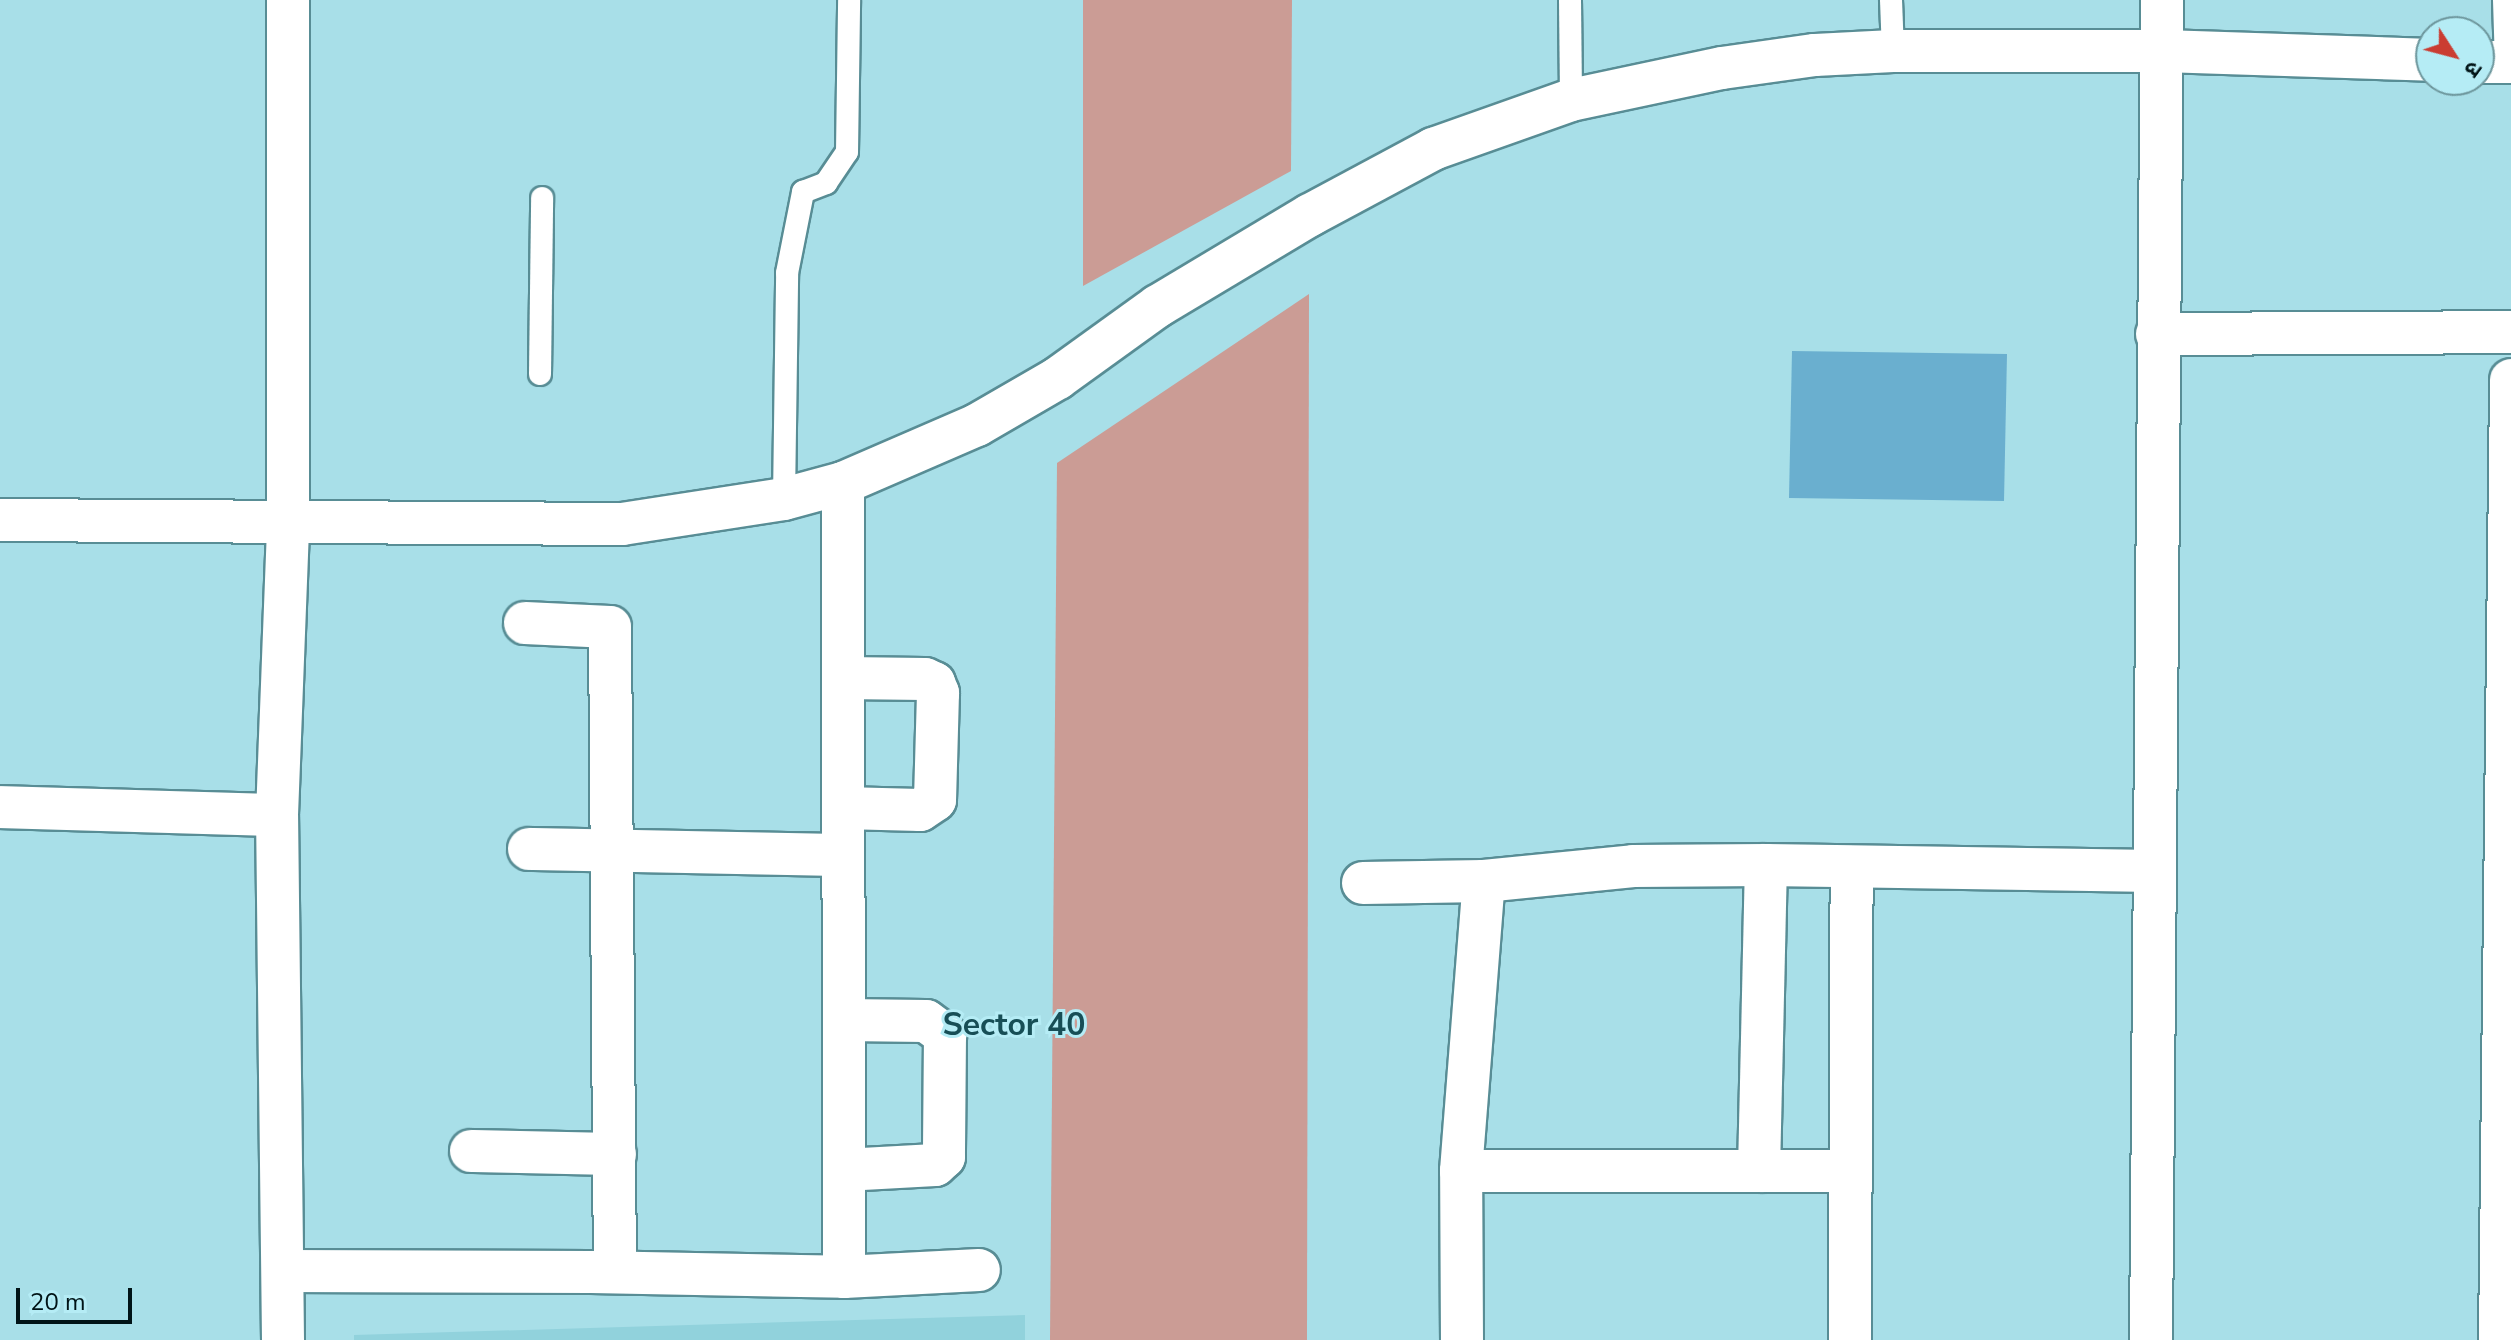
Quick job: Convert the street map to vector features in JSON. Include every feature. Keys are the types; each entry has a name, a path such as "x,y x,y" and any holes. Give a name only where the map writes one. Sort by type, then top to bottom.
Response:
{"street":[{"path":"283,1340 277,815 288,523 288,0"},
{"path":"2151,1340 2162,0"},
{"path":"0,520 622,524 784,499 843,483 977,425 1058,378 1158,306 1310,215 1433,149 1571,100 1722,68 1815,55 1893,51 2163,51 2415,59"},
{"path":"2157,334 2511,332"},
{"path":"2500,1340 2507,1123 2511,380"},
{"path":"843,483 844,1277"},
{"path":"525,623 610,627 615,1272"},
{"path":"843,678 925,679 934,683 938,693 935,800 929,807 843,808"},
{"path":"0,807 277,815"},
{"path":"529,849 843,855"},
{"path":"1759,1171 1766,865"},
{"path":"1363,883 1484,881 1633,866 2155,871"},
{"path":"1850,1340 1852,867"},
{"path":"1462,1340 1461,1171 1484,881"},
{"path":"844,1020 926,1021 945,1035 944,1157 935,1165 844,1170"},
{"path":"471,1151 615,1154"},
{"path":"1461,1171 1851,1171"},
{"path":"283,1271 615,1272 844,1277 979,1270"}],"lane":[{"path":"784,499 787,273 803,192 826,183 847,152 849,0"},
{"path":"1570,0 1571,100"},
{"path":"1891,0 1893,51"},
{"path":"2499,62 2504,0"},
{"path":"540,374 542,198"}],"shaded area":[{"path":"1083,0 1292,0 1291,171 1083,286"},
{"path":"1309,294 1307,1340 1050,1340 1057,463"},
{"path":"1025,1315 1025,1340 354,1340 354,1335"}],"building":[{"path":"1792,351 2007,354 2004,501 1789,498"}],"district":[{"name":"Sector 40","path":"1014,1025"}]}
